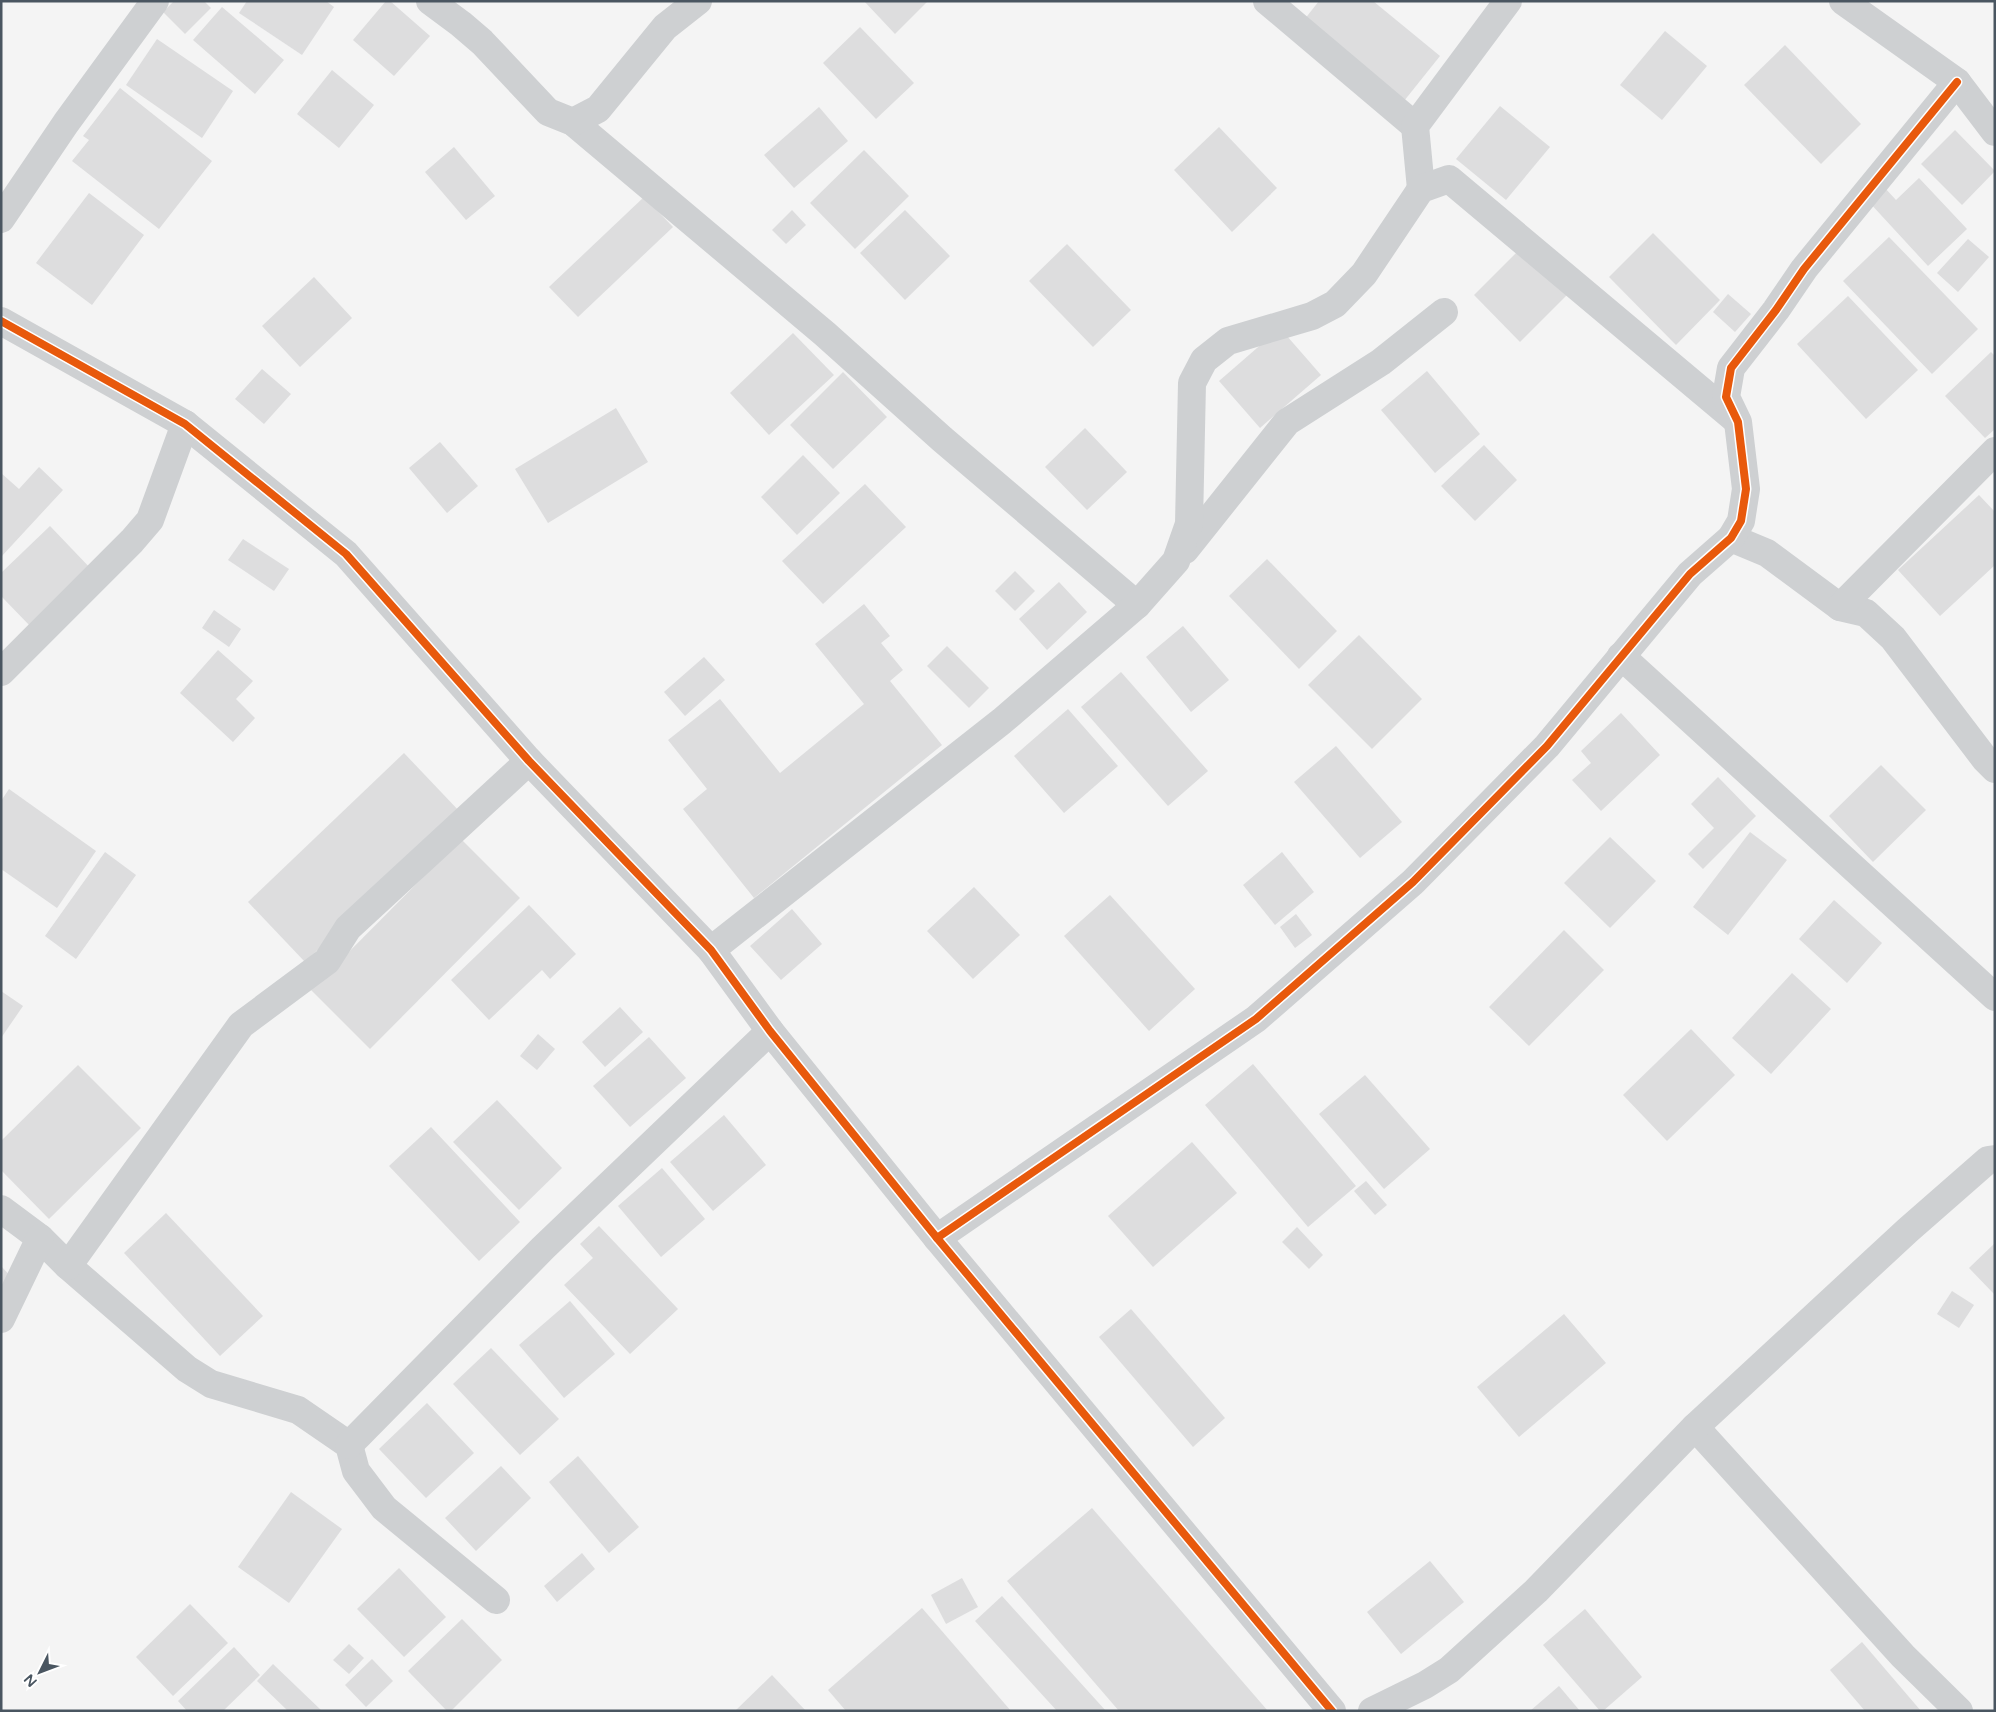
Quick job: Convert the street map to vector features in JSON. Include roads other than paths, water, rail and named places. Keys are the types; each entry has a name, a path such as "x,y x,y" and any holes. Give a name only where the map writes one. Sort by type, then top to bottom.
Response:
{"street":[{"path":"1,219 66,123 155,1"},
{"path":"430,1 482,42 548,112 574,122 825,334 942,439 1137,605"},
{"path":"574,122 598,109 665,27 698,1"},
{"path":"1267,1 1415,126"},
{"path":"1421,189 1415,126 1508,1"},
{"path":"1843,1 1957,82 1995,132"},
{"path":"937,1238 1256,1019 1413,882 1547,746 1690,574 1731,538 1741,521 1746,489 1738,422 1726,397 1731,368 1776,310 1804,269 1957,82"},
{"path":"1176,561 1188,524 1192,383 1204,360 1228,341 1312,316 1335,304 1364,274 1421,189 1449,179 1738,422"},
{"path":"712,950 1002,720 1137,605 1176,561 1287,422 1381,362 1444,312"},
{"path":"1,321 185,424 346,554 530,761 712,950 770,1031 937,1238 1332,1711"},
{"path":"1,672 132,541 150,520 185,424"},
{"path":"1840,607 1995,451"},
{"path":"1731,538 1767,553 1840,607 1866,613 1893,638 1985,759 1995,769"},
{"path":"1621,656 1995,998"},
{"path":"68,1266 241,1025 327,960 348,928 530,761"},
{"path":"349,1446 543,1248 770,1031"},
{"path":"1372,1711 1425,1686 1449,1670 1536,1591 1695,1427 1908,1230 1988,1160 1995,1159"},
{"path":"1,1209 40,1238 68,1266 187,1369 211,1384 298,1410 349,1446 356,1471 384,1508 496,1600"},
{"path":"1,1319 40,1238"},
{"path":"1695,1427 1903,1656 1959,1711"}]}
